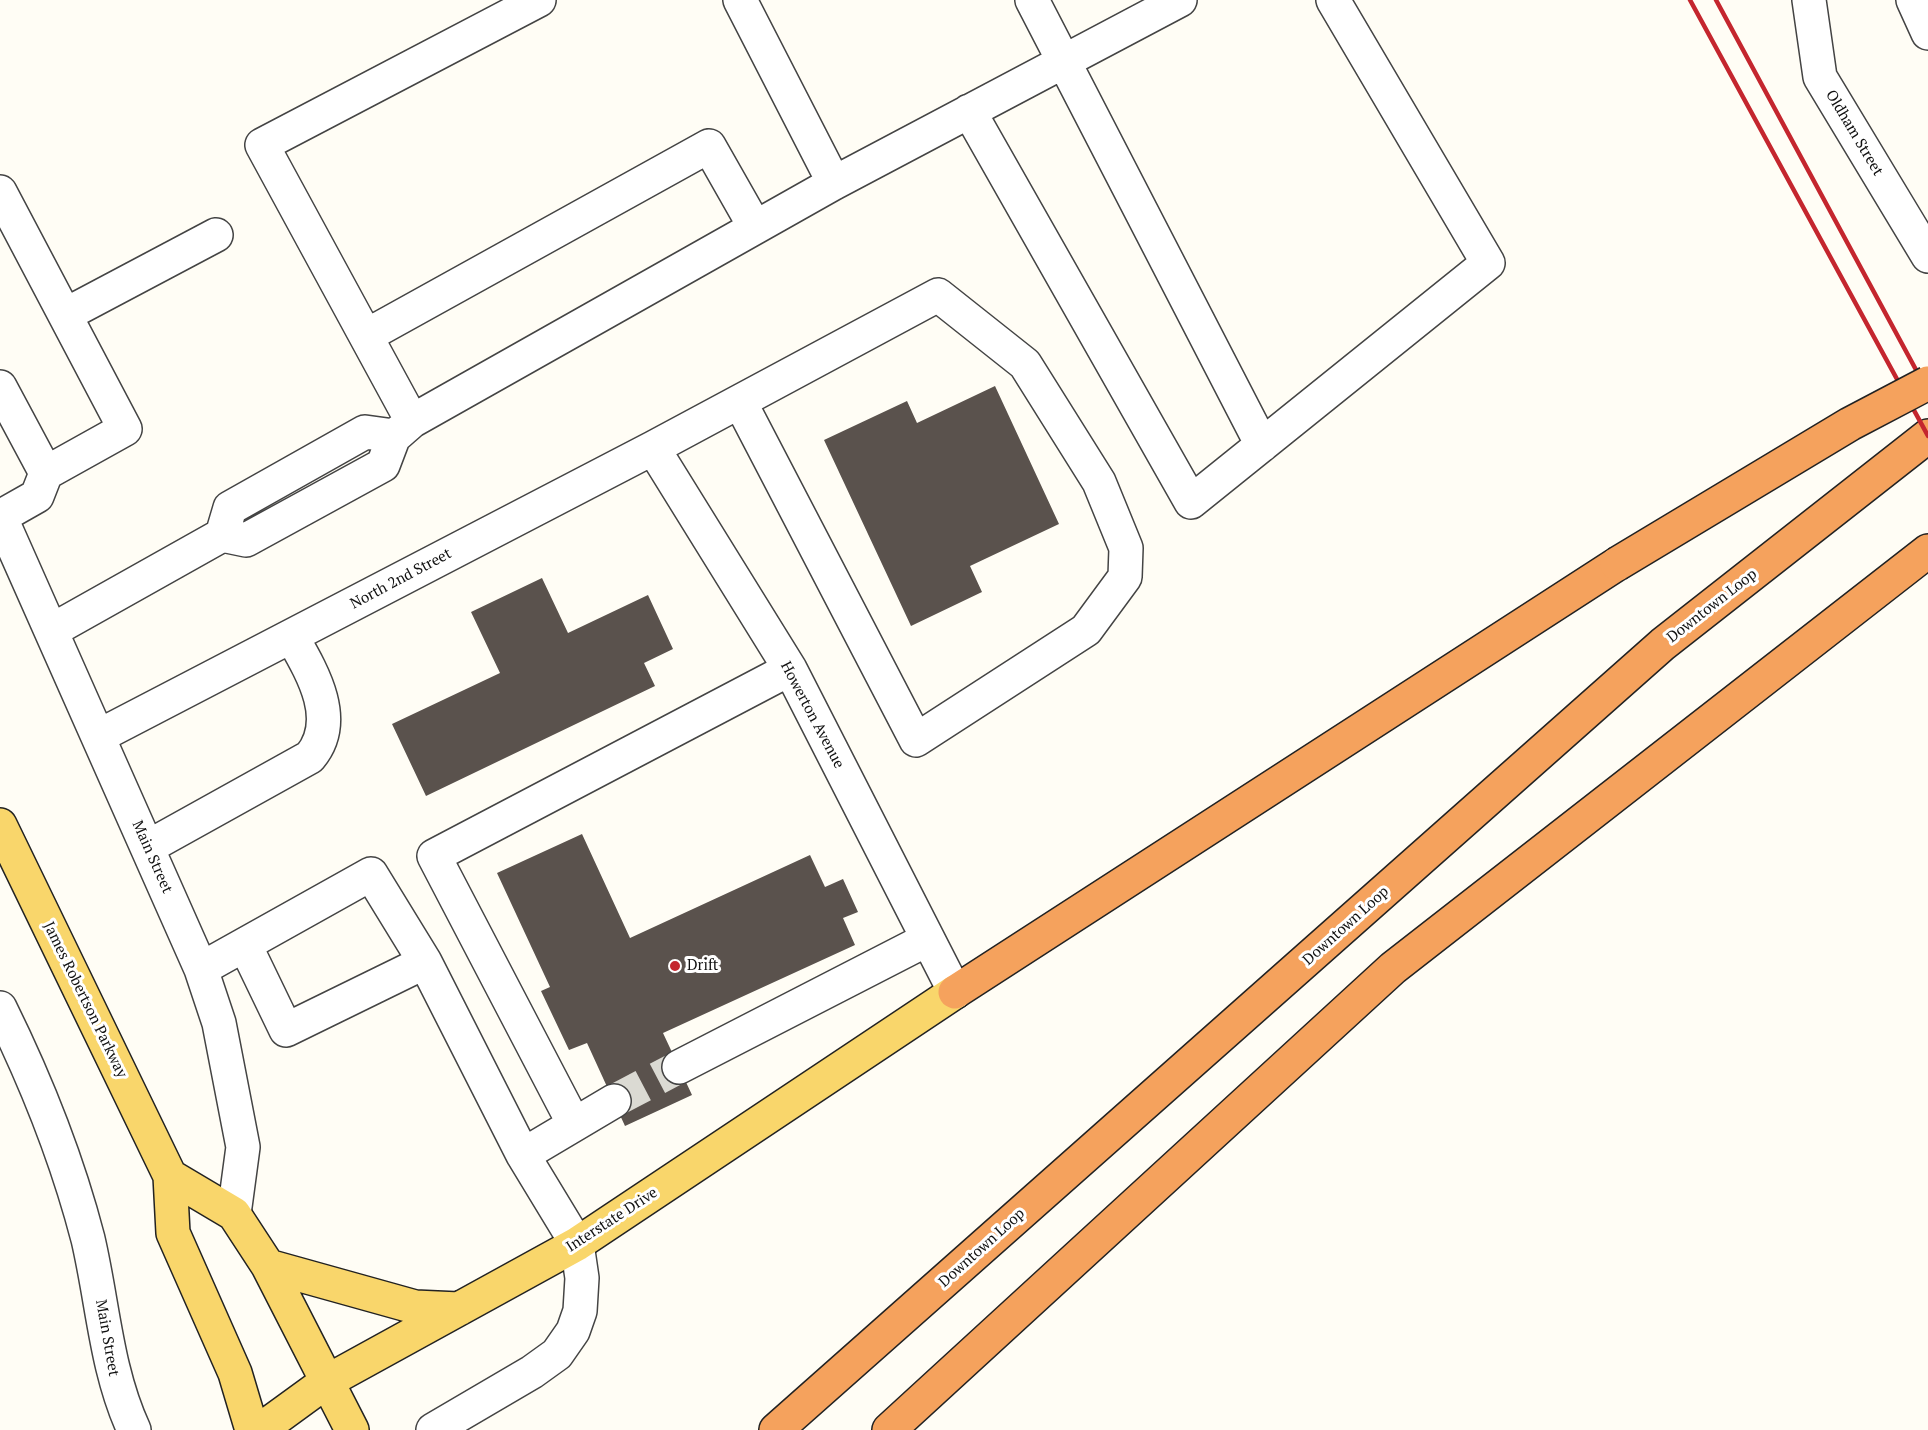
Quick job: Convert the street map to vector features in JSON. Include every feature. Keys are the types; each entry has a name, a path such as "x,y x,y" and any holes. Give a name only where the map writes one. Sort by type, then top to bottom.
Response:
{"highway":[{"path":"955,992 1617,564 1850,424 1928,383"},
{"name":"Downtown Loop","path":"776,1430 1663,644 1928,436"},
{"path":"889,1430 1393,968 1928,551"}],"main road":[{"name":"James Robertson Parkway","path":"0,825 170,1176 173,1233 235,1373 252,1430"},
{"name":"Interstate Drive","path":"260,1430 326,1382 577,1244 955,992"},
{"path":"170,1176 234,1214 268,1266 352,1430"},
{"path":"268,1266 415,1308 460,1309"}],"street":[{"path":"403,429 366,336 262,145 539,0"},
{"path":"740,0 834,183"},
{"path":"1032,0 1262,445"},
{"path":"51,631 222,535 246,540 383,465 403,429 834,183 1180,0"},
{"path":"969,111 1191,502 1488,263 1333,0"},
{"name":"Oldham Street","path":"1809,0 1820,76 1928,256"},
{"path":"1913,0 1928,33"},
{"path":"366,336 709,146 755,227"},
{"path":"0,192 124,429 46,473 37,496 0,516"},
{"path":"65,315 216,235"},
{"name":"North 2nd Street","path":"99,736 704,422 740,402 938,295 1025,364 1099,482 1126,548 1125,577 1086,630 916,740 740,402"},
{"path":"0,387 46,473"},
{"name":"Howerton Avenue","path":"653,448 790,669 955,992"},
{"name":"Main Street","path":"0,516 201,969 219,1023 243,1147 234,1214"},
{"path":"148,847 310,757 321,744 323,716 317,681 292,636"},
{"path":"574,1124 434,856 790,669"},
{"path":"201,969 371,874 425,962 524,1155 577,1244 582,1278 580,1311 573,1331 557,1354 532,1372 432,1430"},
{"path":"679,1067 928,939"},
{"path":"245,945 286,1030 425,962"},
{"name":"Main Street","path":"0,1008 43,1101 73,1187 96,1276 114,1380 134,1430"},
{"path":"524,1155 614,1101"}],"building":[{"path":"995,386 1059,524 970,566 982,592 911,626 824,440 907,401 917,423"},
{"path":"542,578 568,633 648,595 673,649 644,663 655,686 426,796 392,724 500,673 471,612"},
{"name":"Drift","path":"582,834 630,938 810,855 825,887 843,879 858,912 843,918 855,945 663,1033 692,1095 625,1126 587,1043 569,1050 541,991 550,987 497,873"}],"tunnel":[{"path":"614,1101 679,1067"}],"railway":[{"path":"1690,0 1928,436"},
{"path":"1716,0 1928,392"}],"place":[{"name":"Drift","path":"675,966"}]}
